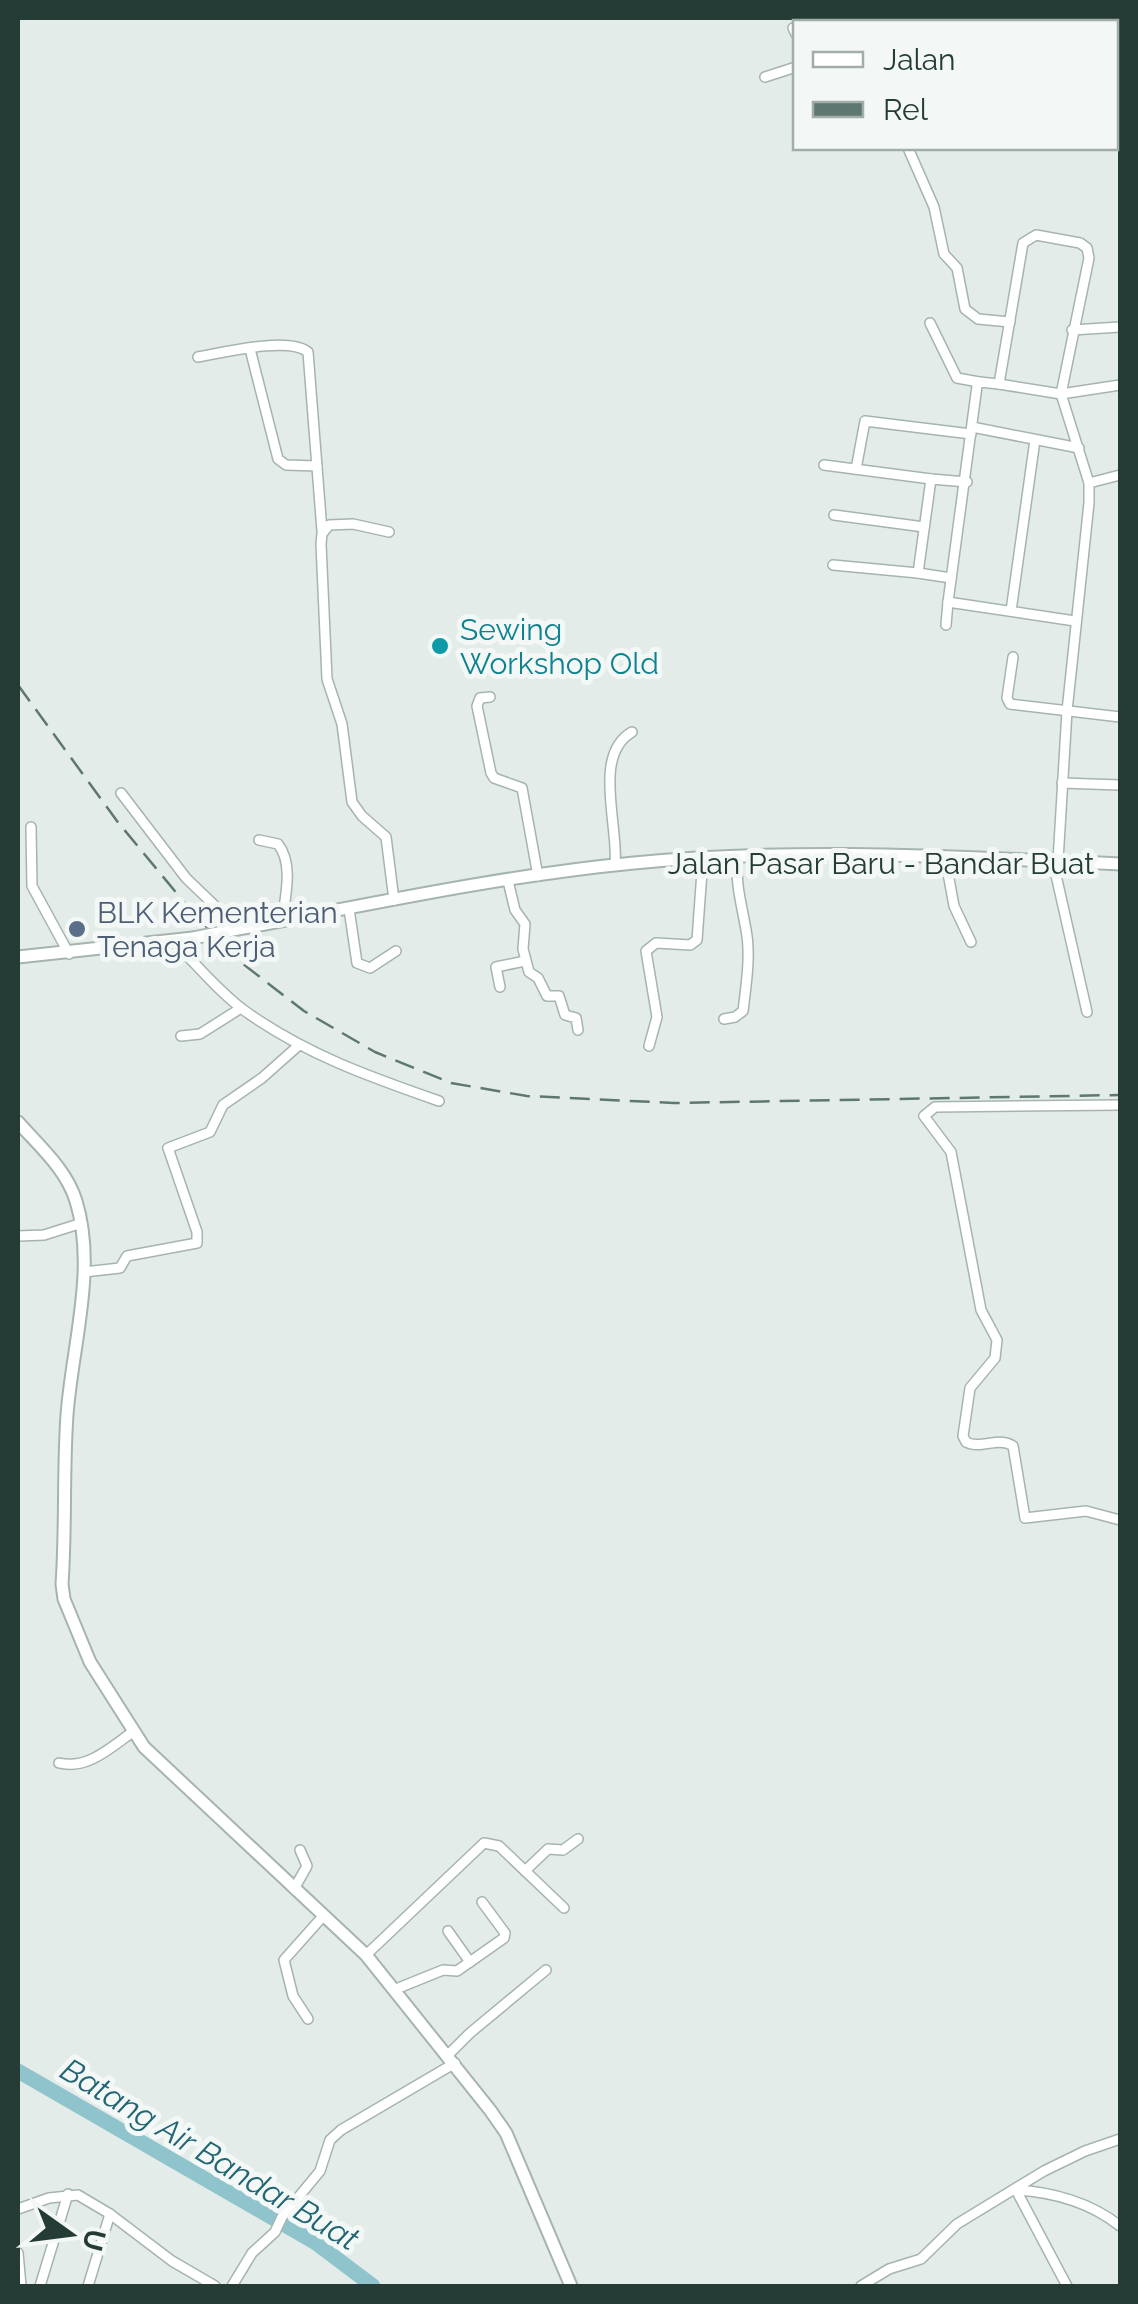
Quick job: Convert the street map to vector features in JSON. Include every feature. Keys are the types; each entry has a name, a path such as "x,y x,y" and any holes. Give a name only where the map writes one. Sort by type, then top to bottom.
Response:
{"street":[{"path":"765,77 793,68"},
{"path":"909,150 934,207 944,254 958,268 965,309 978,319 1010,322"},
{"path":"999,384 1024,243 1030,236 1080,243 1089,251 1062,394 1088,483 1056,862 1086,1012"},
{"path":"930,322 957,378 1062,394 1120,384"},
{"path":"1072,330 1120,328"},
{"path":"198,357 288,346 300,346 308,352 328,679 342,724 352,802 362,816 384,832 394,900"},
{"path":"250,349 278,458 286,466 317,466"},
{"path":"946,625 979,382"},
{"path":"856,469 865,421 972,430 1079,448"},
{"path":"1011,611 1034,440"},
{"path":"824,465 967,482"},
{"path":"1088,483 1120,475"},
{"path":"918,573 931,479"},
{"path":"834,515 924,527"},
{"path":"322,534 328,525 345,523 389,532"},
{"path":"833,565 951,578"},
{"path":"948,602 1075,621"},
{"path":"1013,656 1008,702 1120,718"},
{"path":"490,697 480,698 477,706 491,773 494,778 522,788 538,876"},
{"path":"615,865 611,759 619,742 632,732"},
{"path":"1062,782 1120,785"},
{"path":"121,793 186,878 234,930"},
{"path":"31,827 32,886 69,954"},
{"path":"259,840 278,844 284,850 282,922"},
{"path":"724,1019 742,1011 745,990 747,932 738,898 738,857"},
{"name":"Jalan Pasar Baru - Bandar Buat","path":"18,957 194,938 394,900 615,865 738,857 945,857 1120,864"},
{"path":"945,857 954,906 972,942"},
{"path":"649,1046 657,1017 646,951 656,943 690,945 698,940 703,858"},
{"path":"508,881 515,910 525,924 525,961 547,996 559,996 565,1015 576,1018 578,1030"},
{"path":"349,909 354,955 361,967 370,968 396,952"},
{"path":"173,941 242,1008 298,1046 343,1067 439,1101"},
{"path":"500,987 496,966 525,961"},
{"path":"181,1036 200,1034 242,1008"},
{"path":"84,1272 120,1268 127,1256 198,1242 168,1148 210,1132 223,1105 298,1046"},
{"path":"1120,1105 935,1107 924,1116 950,1152 980,1310 997,1340 995,1358 970,1388 963,1436 974,1446 1002,1441 1013,1446 1025,1518 1086,1511 1120,1520"},
{"path":"18,1122 62,1171 76,1198 82,1223 84,1272 66,1420 62,1584 90,1662 134,1732 170,1774 366,1955 451,2059 506,2134 571,2286"},
{"path":"18,1236 44,1235 82,1223"},
{"path":"59,1763 69,1766 88,1762 134,1732"},
{"path":"525,1871 548,1849 567,1848 578,1840"},
{"path":"366,1955 484,1844 495,1843 564,1908"},
{"path":"294,1889 306,1866 300,1850"},
{"path":"396,1988 443,1970 457,1971 505,1936 482,1902"},
{"path":"308,2019 293,1996 284,1960 324,1915"},
{"path":"448,1931 470,1962"},
{"path":"232,2286 252,2253 274,2232 320,2171 330,2140 451,2059 470,2033 546,1970"},
{"path":"861,2286 889,2269 921,2259 957,2224 1072,2158 1120,2139"},
{"path":"1016,2190 1068,2199 1095,2209 1120,2226"},
{"path":"1016,2190 1067,2286"},
{"path":"18,2208 68,2194 86,2198 172,2261 215,2286"},
{"path":"40,2286 68,2194"},
{"path":"88,2286 110,2214"},
{"path":"18,2253 21,2286"}],"waterway":[{"name":"Batang Air Bandar Buat","path":"18,2071 316,2243 373,2286"}],"railway":[{"path":"18,685 117,821 193,913 243,964 304,1011 375,1052 451,1083 527,1096 674,1103 1120,1095"}],"place":[{"name":"Sewing Workshop Old","path":"440,646"},
{"name":"BLK Kementerian Tenaga Kerja","path":"77,929"}]}
